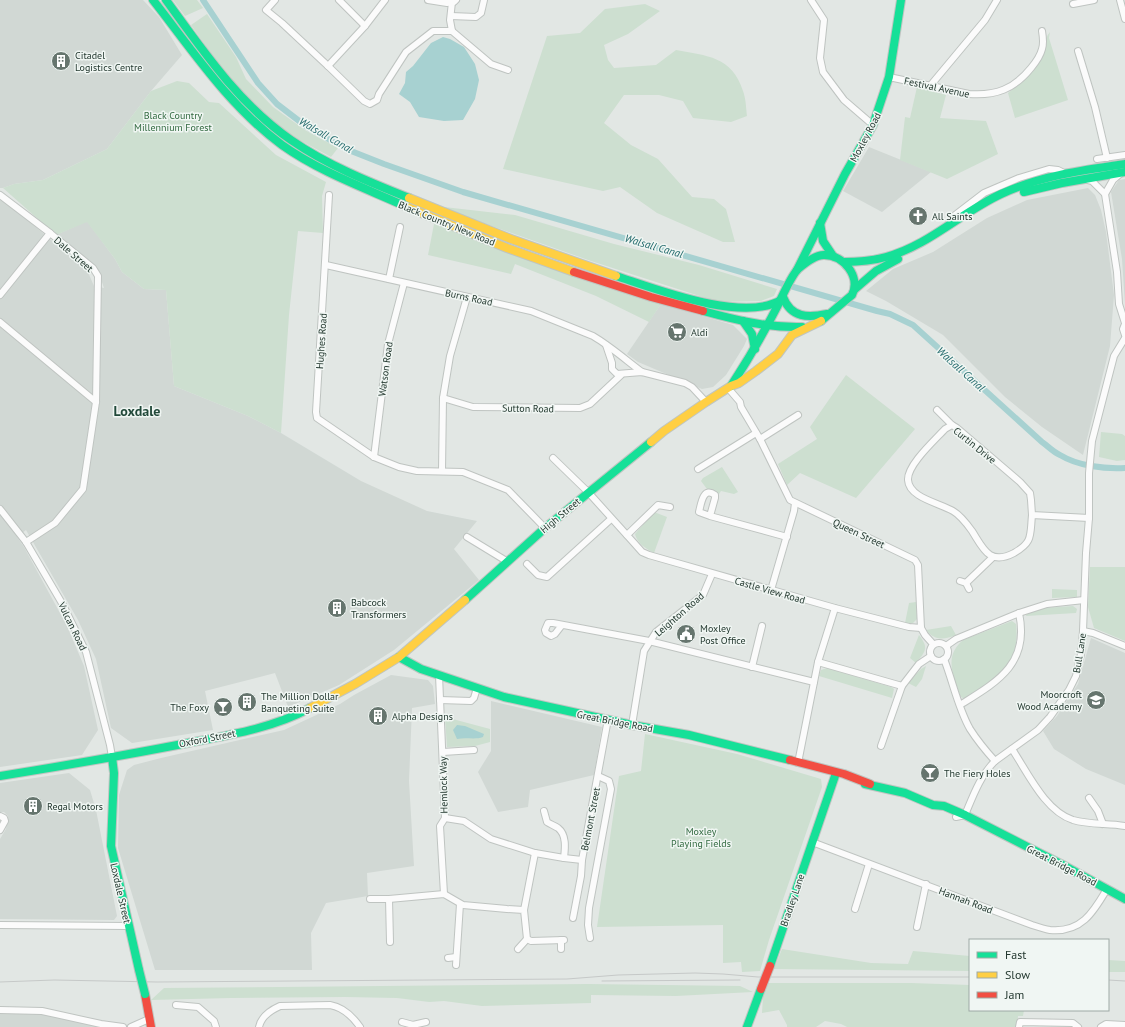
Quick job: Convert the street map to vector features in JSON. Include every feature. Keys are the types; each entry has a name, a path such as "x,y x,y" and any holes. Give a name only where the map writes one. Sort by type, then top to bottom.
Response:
{"main road":[{"name":"Black Country New Road","path":"153,0 213,79 237,106 285,147 338,177 437,220 539,259 665,301 768,326 785,328 809,326"},
{"name":"Black Country New Road","path":"166,0 225,79 246,103 292,141 332,164 501,236 589,268 668,293 733,308 764,308 771,306 784,295"},
{"name":"Moxley Road","path":"797,270 820,222 873,124 881,104 889,77 901,0"},
{"path":"1124,172 1046,186 1024,192 1003,201 982,212 937,241 920,250 888,263 876,271 836,310 819,316 796,314 788,308 784,295 797,270 811,259 824,255 833,256 844,262 853,263 897,254 920,243 999,195 1021,185 1066,174 1125,164"},
{"path":"820,222 823,243 833,256"},
{"path":"844,262 855,279 853,292"},
{"name":"High Street","path":"730,387 754,352 784,295"},
{"name":"High Street","path":"399,657 545,528 664,431 706,402 739,383 778,354 792,334 821,320 836,310"},
{"path":"743,321 753,335 756,361 766,363"},
{"name":"Oxford Street","path":"0,776 218,737 278,723 294,717 355,684 399,657"},
{"name":"Great Bridge Road","path":"399,657 414,666 504,696 632,725 689,735 856,778 870,784 905,793 934,805 944,806 965,814 1107,888 1125,899"},
{"name":"Loxdale Street","path":"112,757 114,773 111,846 128,926 145,994 150,1023"},
{"name":"Bradley Lane","path":"747,1027 770,966 836,773"},
{"name":"Great Bridge Road","path":"934,805 940,810 974,826 999,833"}],"street":[{"path":"275,0 266,10 282,23 364,101 370,104 377,100 379,94 406,52 433,31 452,31 491,64 508,70"},
{"path":"339,0 365,26"},
{"path":"328,66 365,26 385,0"},
{"path":"428,0 454,1 451,16 452,31"},
{"path":"451,16 476,17 481,13 484,0"},
{"path":"811,0 824,20 820,58 823,72 844,100 873,124"},
{"path":"930,86 985,20 997,0"},
{"path":"1073,4 1094,0"},
{"path":"1120,0 1125,19"},
{"name":"Festival Avenue","path":"889,77 969,94 981,95 994,93 1016,84 1025,76 1043,48 1042,31"},
{"path":"1078,51 1095,107 1107,158"},
{"path":"1097,159 1125,155"},
{"path":"1105,194 1113,180 1124,172"},
{"path":"1082,179 1092,181 1105,194 1117,272 1119,304 1125,324 1123,329 1125,335"},
{"path":"0,195 50,233"},
{"name":"Hughes Road","path":"329,195 316,415 319,419 374,457"},
{"path":"389,279 400,227"},
{"name":"Dale Street","path":"0,295 50,233 93,268 98,276 96,402 82,489 55,523 26,542"},
{"name":"Burns Road","path":"326,265 531,311 593,336 621,357"},
{"name":"Watson Road","path":"374,457 388,344 404,283"},
{"path":"442,471 443,398 450,356 467,297"},
{"path":"0,322 96,402"},
{"name":"Bull Lane","path":"965,814 984,775 995,761 1038,730 1055,711 1069,690 1076,676 1080,660 1083,631 1089,518 1090,457 1094,434 1114,356 1125,338"},
{"path":"606,345 614,372 623,374 642,372 685,383 692,387 706,402"},
{"path":"612,366 615,359 621,357 626,359 642,372"},
{"path":"623,374 629,368 628,362"},
{"name":"Sutton Road","path":"607,387 612,366"},
{"name":"Sutton Road","path":"443,398 473,407 580,408 590,404 623,374"},
{"name":"Queen Street","path":"730,387 740,402 740,407 760,439 790,500 915,560 918,565 921,628"},
{"path":"937,410 952,425"},
{"path":"760,439 798,415"},
{"name":"Curtin Drive","path":"952,425 1020,482 1030,493 1032,515 1030,537 1026,546 1011,554 999,557 993,556 983,549 972,531 954,511 916,494 910,488 908,476 912,467 945,429 952,425"},
{"path":"698,469 756,433"},
{"path":"374,457 399,467 417,471 463,472 508,490 545,528"},
{"name":"Castle View Road","path":"554,458 588,492 642,552 712,574 835,608 909,627 921,628"},
{"path":"771,590 795,503"},
{"path":"626,535 658,505 670,507"},
{"name":"Vulcan Road","path":"0,509 26,542 64,606 86,652 112,757"},
{"path":"1032,515 1089,518"},
{"path":"710,516 786,537"},
{"path":"527,564 538,575 547,577 611,519"},
{"path":"468,537 508,562"},
{"path":"969,590 963,582 993,556"},
{"name":"Leighton Road","path":"632,725 644,651 656,632 703,595 712,574"},
{"path":"946,646 956,639 1019,613 1047,604 1084,600"},
{"path":"798,763 818,662 835,608"},
{"path":"960,705 1007,672 1015,658 1020,643 1021,625 1019,613"},
{"path":"562,625 649,642 814,682"},
{"path":"752,667 762,626"},
{"path":"921,628 925,635 934,644"},
{"path":"1083,631 1093,633 1125,646"},
{"path":"944,659 935,660 931,656 930,650 934,644 940,643 946,646"},
{"path":"946,646 947,654 944,659 960,705 970,728 982,746 995,761"},
{"path":"881,746 902,686 919,664 931,656"},
{"path":"818,662 902,686"},
{"name":"Hemlock Way","path":"439,675 445,818 440,826 444,894"},
{"path":"440,700 471,701 474,698 477,688"},
{"name":"Belmont Street","path":"573,918 608,719"},
{"path":"1012,749 1052,808 1063,816 1074,820 1125,826"},
{"path":"443,752 474,750"},
{"path":"590,938 588,925 589,908 611,788 609,781 598,776"},
{"path":"1089,798 1098,811 1102,824"},
{"path":"544,811 547,822 558,828 563,836 566,845 564,858"},
{"path":"956,817 965,814 964,818 972,822 974,826"},
{"path":"0,830 2,818"},
{"path":"445,818 464,821 492,839 535,853 582,860"},
{"name":"Hannah Road","path":"812,842 926,884 1032,926 1050,930 1066,929 1082,922 1094,912 1107,888"},
{"path":"518,949 527,939 524,910 535,853"},
{"path":"855,910 869,864"},
{"path":"918,927 926,884"},
{"path":"370,900 444,894 460,904 524,910"},
{"path":"389,899 390,942"},
{"path":"456,965 460,904"},
{"path":"0,924 128,926"},
{"path":"527,939 531,941 562,940 562,949"},
{"path":"448,958 456,957"},
{"path":"259,1027 262,1019 273,1009 280,1006 330,1004 344,1010 360,1027"},
{"path":"176,1005 198,1007 214,1021 216,1027"},
{"path":"0,1010 42,1011 101,1024 123,1027"},
{"path":"402,1022 413,1026 426,1022"},
{"path":"1020,1027 1020,1022 1073,1023 1078,1027"},
{"path":"131,1027 150,1023"},
{"path":"1101,1027 1106,1024 1125,1025"}],"shaded area":[{"name":"Citadel Logistics Centre","path":"0,0 143,0 159,17 182,55 151,91 107,149 43,180 14,184 0,188"},
{"path":"869,147 931,172 882,212 843,191"},
{"path":"1125,179 1125,304 1122,259 1111,192 1119,180"},
{"path":"1088,188 1095,195 1101,210 1106,232 1114,295 1110,346 1083,455 1042,427 1005,397 943,335 886,301 866,291 893,269 933,252 987,218 1027,200"},
{"path":"0,200 7,203 87,270 94,286 104,288 98,270 56,235 87,221 115,259 122,272 144,289 166,290 174,386 248,416 281,433 361,481 427,511 477,521 454,549 479,580 394,650 339,685 288,707 275,673 205,691 213,730 132,743 111,728 96,659 78,620 26,530 17,537 24,547 67,626 84,666 98,730 82,755 0,767"},
{"path":"661,304 733,325 747,339 726,375 713,387 702,389 638,362 627,354"},
{"name":"Moorcroft Wood Academy","path":"1091,638 1125,653 1125,785 1086,769 1054,749 1043,731 1057,716 1078,684"},
{"path":"391,675 428,680 433,686 435,704 412,708 409,781 414,866 367,873 368,896 326,903 311,933 312,970 155,970 118,848 119,795 127,770 134,765 161,758 284,730 340,704"},
{"path":"491,701 602,727 594,775 530,790 528,807 498,812 478,772 491,751"},
{"path":"69,773 90,790 96,810 117,916 114,920 0,919 0,839 6,829 8,816 4,812 0,812 0,783"},
{"path":"0,1011 44,1013 101,1027 0,1027"}],"green space":[{"path":"173,0 197,0 203,8 185,16"},
{"path":"645,4 660,11 628,34 604,45 608,60 614,68 656,65 676,50 708,56 725,64 738,79 745,97 747,116 731,122 693,118 683,101 659,95 624,95 604,123 631,145 658,159 692,197 714,199 726,209 735,242 723,242 657,213 620,187 603,191 503,169 547,36 580,33 605,9"},
{"path":"207,14 236,57 246,79 273,107 305,130 338,148 331,157 290,135 251,102 217,62 191,25"},
{"path":"1050,32 1049,38 1068,100 1015,118 1008,93 1035,69 1041,59 1046,38"},
{"name":"Black Country Millennium Forest","path":"177,81 189,83 209,102 219,103 276,155 326,182 322,196 323,233 298,231 289,315 281,433 248,416 174,386 166,290 144,289 122,272 115,259 87,222 56,235 3,188 14,184 43,180 107,149 151,91"},
{"path":"917,87 946,95 940,118 986,121 998,154 947,179 900,160 905,117 910,118"},
{"path":"444,207 515,215 614,244 699,265 777,289 774,296 761,301 718,302 591,261 472,219"},
{"path":"434,224 661,304 649,322 596,296 515,264 511,274 428,255"},
{"path":"846,375 915,429 856,498 800,473 787,485 778,464 817,439 810,427"},
{"path":"1101,432 1122,434 1125,436 1125,460 1117,461 1099,457"},
{"path":"722,467 738,492 734,494 721,491 719,494 707,489 701,481 703,478"},
{"path":"654,512 667,517 654,553 640,543 635,534"},
{"path":"1090,567 1125,567 1125,641 1094,628 1088,607"},
{"path":"1052,589 1077,590 1077,597 1052,598"},
{"path":"916,602 917,619 913,623 905,623 909,603"},
{"path":"1073,606 1077,609 1076,613 1026,616 1027,613 1043,608"},
{"path":"1012,621 1016,624 1016,643 1013,656 1007,666 985,686 964,699 960,696 953,674 953,653 957,646 963,640"},
{"path":"951,626 956,635 944,639 936,638 929,634 926,630"},
{"path":"919,635 924,643 925,649 916,663 910,658"},
{"path":"926,666 922,679 916,687 908,683 921,669"},
{"path":"827,668 891,687 894,689 892,698 819,676 821,670"},
{"path":"445,717 490,729 490,742 475,746 447,747"},
{"name":"Moxley Playing Fields","path":"645,734 737,754 821,779 822,787 769,940 760,971 742,972 741,962 723,963 723,925 597,927 619,776 641,771"},
{"path":"782,949 871,963 908,964 913,951 969,956 969,971 774,969"},
{"path":"1109,960 1125,961 1125,972 1109,972"},
{"path":"768,983 911,983 969,985 969,1011 1024,1011 1023,1016 1018,1016 1017,1027 847,1027 841,1024 825,1021 816,1027 787,1027 779,1010 762,1013 763,996"},
{"path":"588,984 740,986 753,992 676,996 591,995 591,1003 482,1006 444,1001 429,1002 397,998 345,997 151,1000 164,988"}],"water":[{"path":"443,37 450,39 464,47 475,64 479,80 475,99 463,120 444,121 419,117 410,102 399,94 405,83 406,72 413,66 431,43"},
{"path":"457,725 465,726 484,734 483,737 457,739 453,730"}],"waterway":[{"name":"Walsall Canal","path":"203,0 258,83 277,104 307,127 346,149 463,192 890,314 913,325 1042,442 1055,452 1067,459 1083,464 1109,468 1125,468"}],"tram line":[{"path":"0,982 54,980 157,982 567,979 618,975 695,973 758,977 969,977"},
{"path":"602,981 740,980"},
{"path":"1109,980 1125,981"}],"traffic: fast":[{"path":"153,0 197,58 228,95 263,130 297,155 343,179 407,207"},
{"path":"166,0 223,76 272,126 305,149 334,165 409,198"},
{"path":"797,270 845,174 873,125 889,77 901,0"},
{"path":"844,262 876,259 901,252 931,237 987,201 1016,188 1062,174 1125,164"},
{"path":"1024,192 1062,183 1125,172"},
{"path":"820,223 823,241 833,256"},
{"path":"731,386 761,337 795,272 810,260 817,256 824,255 838,259 849,268 854,281 854,288 852,295 821,321"},
{"path":"855,289 876,271 898,259"},
{"path":"616,276 699,302 723,306 745,308 765,306 781,300"},
{"path":"783,297 786,304 795,313 807,316 827,314"},
{"path":"703,311 764,325 802,327"},
{"path":"743,321 752,334 755,349"},
{"path":"465,600 545,528 651,442"},
{"path":"399,657 421,669 504,697 632,725 689,735 790,760"},
{"path":"0,776 235,734 281,721 310,708"},
{"path":"112,757 114,773 111,846 139,970"},
{"path":"770,966 836,773"},
{"path":"865,784 905,793 933,805 944,806 965,815 1061,864 1125,899"},
{"path":"139,970 145,994"},
{"path":"747,1027 761,989"}],"traffic: slow":[{"path":"409,198 511,239 616,276"},
{"path":"407,207 507,248 574,272"},
{"path":"651,442 664,431 706,402 731,386 739,383 756,371 778,354 792,335 821,321"},
{"path":"310,708 355,684 399,657 465,600"}],"traffic: jam":[{"path":"574,272 651,297 703,311"},
{"path":"790,760 844,774 870,784"},
{"path":"761,989 770,966"},
{"path":"145,994 151,1027"}],"place":[{"name":"Citadel Logistics Centre","path":"61,61"},
{"name":"All Saints","path":"918,216"},
{"name":"Aldi","path":"677,332"},
{"name":"Babcock Transformers","path":"337,608"},
{"name":"Moxley Post Office","path":"686,634"},
{"name":"Moorcroft Wood Academy","path":"1096,700"},
{"name":"The Million Dollar Banqueting Suite","path":"247,702"},
{"name":"The Foxy","path":"223,707"},
{"name":"Alpha Designs","path":"378,716"},
{"name":"The Fiery Holes","path":"930,773"},
{"name":"Regal Motors","path":"33,806"}],"district":[{"name":"Loxdale","path":"137,411"}]}
